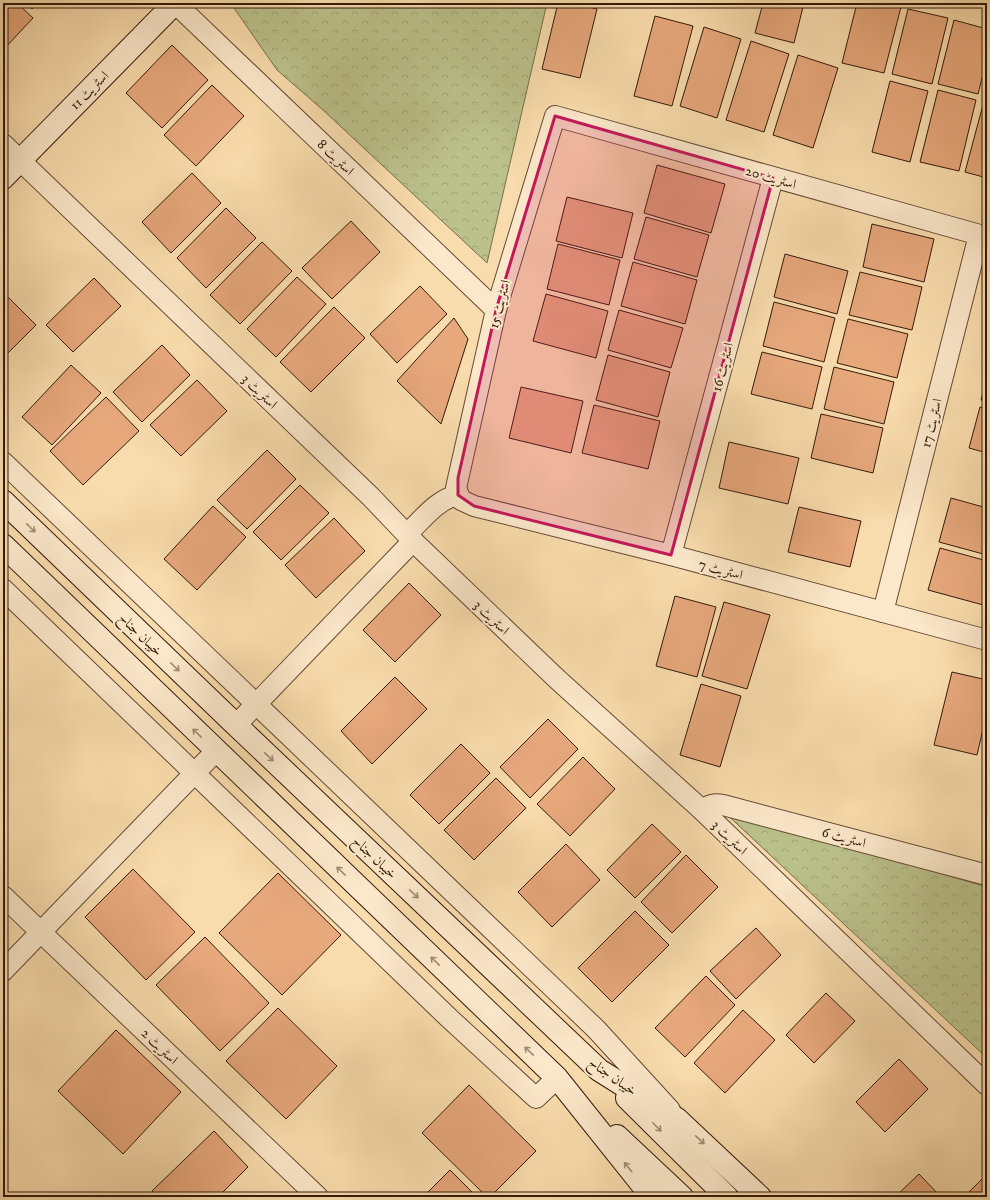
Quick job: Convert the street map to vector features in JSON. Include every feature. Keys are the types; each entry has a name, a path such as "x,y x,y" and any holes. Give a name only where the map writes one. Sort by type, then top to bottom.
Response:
{"main road":[{"name":"اسٹریٹ 11","path":"3,178 175,3"},
{"name":"خیبان جناح","path":"3,501 599,1070 677,1119 760,1197"},
{"path":"3,545 682,1197"},
{"path":"599,1070 727,1197"},
{"path":"557,1078 652,1197"}],"street":[{"name":"اسٹریٹ 8","path":"175,3 496,310"},
{"name":"اسٹریٹ 15","path":"458,495 456,488 458,478 496,310 555,116"},
{"name":"اسٹریٹ 20","path":"555,116 983,236"},
{"name":"اسٹریٹ 3","path":"3,144 371,497 410,538 557,680 702,810 987,1085"},
{"name":"اسٹریٹ 16","path":"671,555 773,178"},
{"name":"اسٹریٹ 17","path":"884,612 983,236"},
{"path":"3,462 596,1029 677,1119"},
{"path":"236,725 410,538 439,504 458,495"},
{"name":"اسٹریٹ 7","path":"458,495 461,500 474,506 671,555 987,640"},
{"path":"3,589 444,1013 536,1098 557,1078"},
{"path":"3,971 216,750"},
{"name":"اسٹریٹ 6","path":"702,810 709,805 716,803 987,875"},
{"name":"اسٹریٹ 2","path":"3,896 318,1197"}],"highlighted area":[{"path":"555,116 773,178 671,555 474,506 458,495 458,478 496,310"}],"green space":[{"path":"235,3 547,3 487,263 323,110 277,70 234,8"},
{"path":"721,809 987,887 987,1058"}],"building":[{"path":"3,3 17,3 33,18 3,50"},
{"path":"26,3 38,3 32,9"},
{"path":"558,3 574,3 597,9 580,78 542,69"},
{"path":"763,3 804,3 794,43 755,33"},
{"path":"857,3 902,3 884,73 842,63"},
{"path":"908,9 948,18 932,84 892,74"},
{"path":"655,16 693,26 672,106 634,96"},
{"path":"954,20 987,29 987,58 978,94 938,84"},
{"path":"704,27 741,39 717,118 680,106"},
{"path":"751,41 789,54 764,132 726,120"},
{"path":"172,45 208,80 162,128 126,93"},
{"path":"798,55 838,68 813,148 773,135"},
{"path":"890,81 928,91 910,162 872,152"},
{"path":"212,85 244,116 196,166 164,135"},
{"path":"938,90 976,100 959,171 920,162"},
{"path":"984,101 987,102 987,178 965,172"},
{"path":"657,165 725,184 711,233 644,213"},
{"path":"192,173 221,203 171,253 142,222"},
{"path":"567,197 633,213 622,258 556,241"},
{"path":"226,208 256,238 206,288 177,258"},
{"path":"646,217 709,235 697,277 634,259"},
{"path":"351,221 380,252 332,299 302,268"},
{"path":"872,224 934,239 924,282 863,267"},
{"path":"262,242 292,271 240,324 210,295"},
{"path":"558,244 620,260 609,305 547,289"},
{"path":"785,254 848,271 837,314 774,297"},
{"path":"633,262 697,280 685,324 621,306"},
{"path":"860,272 922,287 912,330 849,315"},
{"path":"297,277 326,304 276,357 247,329"},
{"path":"94,278 121,306 73,352 46,325"},
{"path":"420,286 447,314 397,363 370,334"},
{"path":"5,294 36,325 3,358 3,296"},
{"path":"546,294 608,311 596,358 533,341"},
{"path":"774,302 835,318 824,362 763,346"},
{"path":"334,307 365,338 311,392 280,362"},
{"path":"619,310 683,328 671,368 608,350"},
{"path":"454,318 468,339 441,424 397,381"},
{"path":"848,319 908,334 897,378 837,363"},
{"path":"162,345 190,375 142,422 113,392"},
{"path":"762,352 822,367 812,409 751,394"},
{"path":"608,355 670,372 658,417 596,400"},
{"path":"71,365 101,393 52,445 22,417"},
{"path":"834,367 894,382 884,424 824,409"},
{"path":"987,378 987,402 981,400"},
{"path":"197,380 227,411 181,456 150,425"},
{"path":"521,387 583,401 571,453 509,438"},
{"path":"106,397 139,431 83,485 50,451"},
{"path":"594,405 660,421 648,469 582,453"},
{"path":"980,407 987,409 987,453 969,448"},
{"path":"821,414 883,428 873,473 811,458"},
{"path":"729,442 799,458 788,504 719,488"},
{"path":"267,450 296,479 247,529 217,500"},
{"path":"300,485 329,513 281,560 253,532"},
{"path":"951,498 987,508 987,555 939,542"},
{"path":"213,506 246,537 197,590 164,559"},
{"path":"799,507 861,521 850,567 788,552"},
{"path":"334,518 365,551 316,598 285,565"},
{"path":"940,548 987,561 987,606 928,590"},
{"path":"409,583 441,615 395,662 363,630"},
{"path":"675,596 716,607 697,677 656,666"},
{"path":"724,602 770,615 747,689 702,676"},
{"path":"952,672 987,680 987,712 977,755 934,745"},
{"path":"395,677 427,709 372,764 341,731"},
{"path":"701,684 741,696 720,767 680,755"},
{"path":"548,719 578,749 530,798 500,767"},
{"path":"461,744 490,773 439,824 410,795"},
{"path":"583,757 615,789 570,836 537,804"},
{"path":"496,778 526,808 474,860 444,830"},
{"path":"652,824 681,852 635,898 607,870"},
{"path":"566,844 600,880 552,927 518,892"},
{"path":"686,855 718,887 672,933 641,902"},
{"path":"133,869 195,932 146,980 85,917"},
{"path":"278,873 341,935 282,995 219,933"},
{"path":"635,911 669,945 612,1002 578,968"},
{"path":"756,928 781,955 736,999 710,971"},
{"path":"205,937 269,1003 220,1051 156,985"},
{"path":"706,976 735,1005 685,1057 655,1028"},
{"path":"826,993 855,1021 814,1063 786,1035"},
{"path":"278,1008 337,1066 286,1119 226,1061"},
{"path":"743,1010 775,1040 725,1093 694,1063"},
{"path":"116,1030 181,1092 123,1154 58,1091"},
{"path":"899,1059 928,1089 885,1132 856,1102"},
{"path":"469,1085 536,1151 490,1197 487,1197 422,1133"},
{"path":"214,1131 248,1167 218,1197 157,1197 152,1191"},
{"path":"450,1170 477,1197 423,1197"},
{"path":"919,1174 941,1197 895,1197"},
{"path":"987,1174 987,1197 964,1197"}]}
